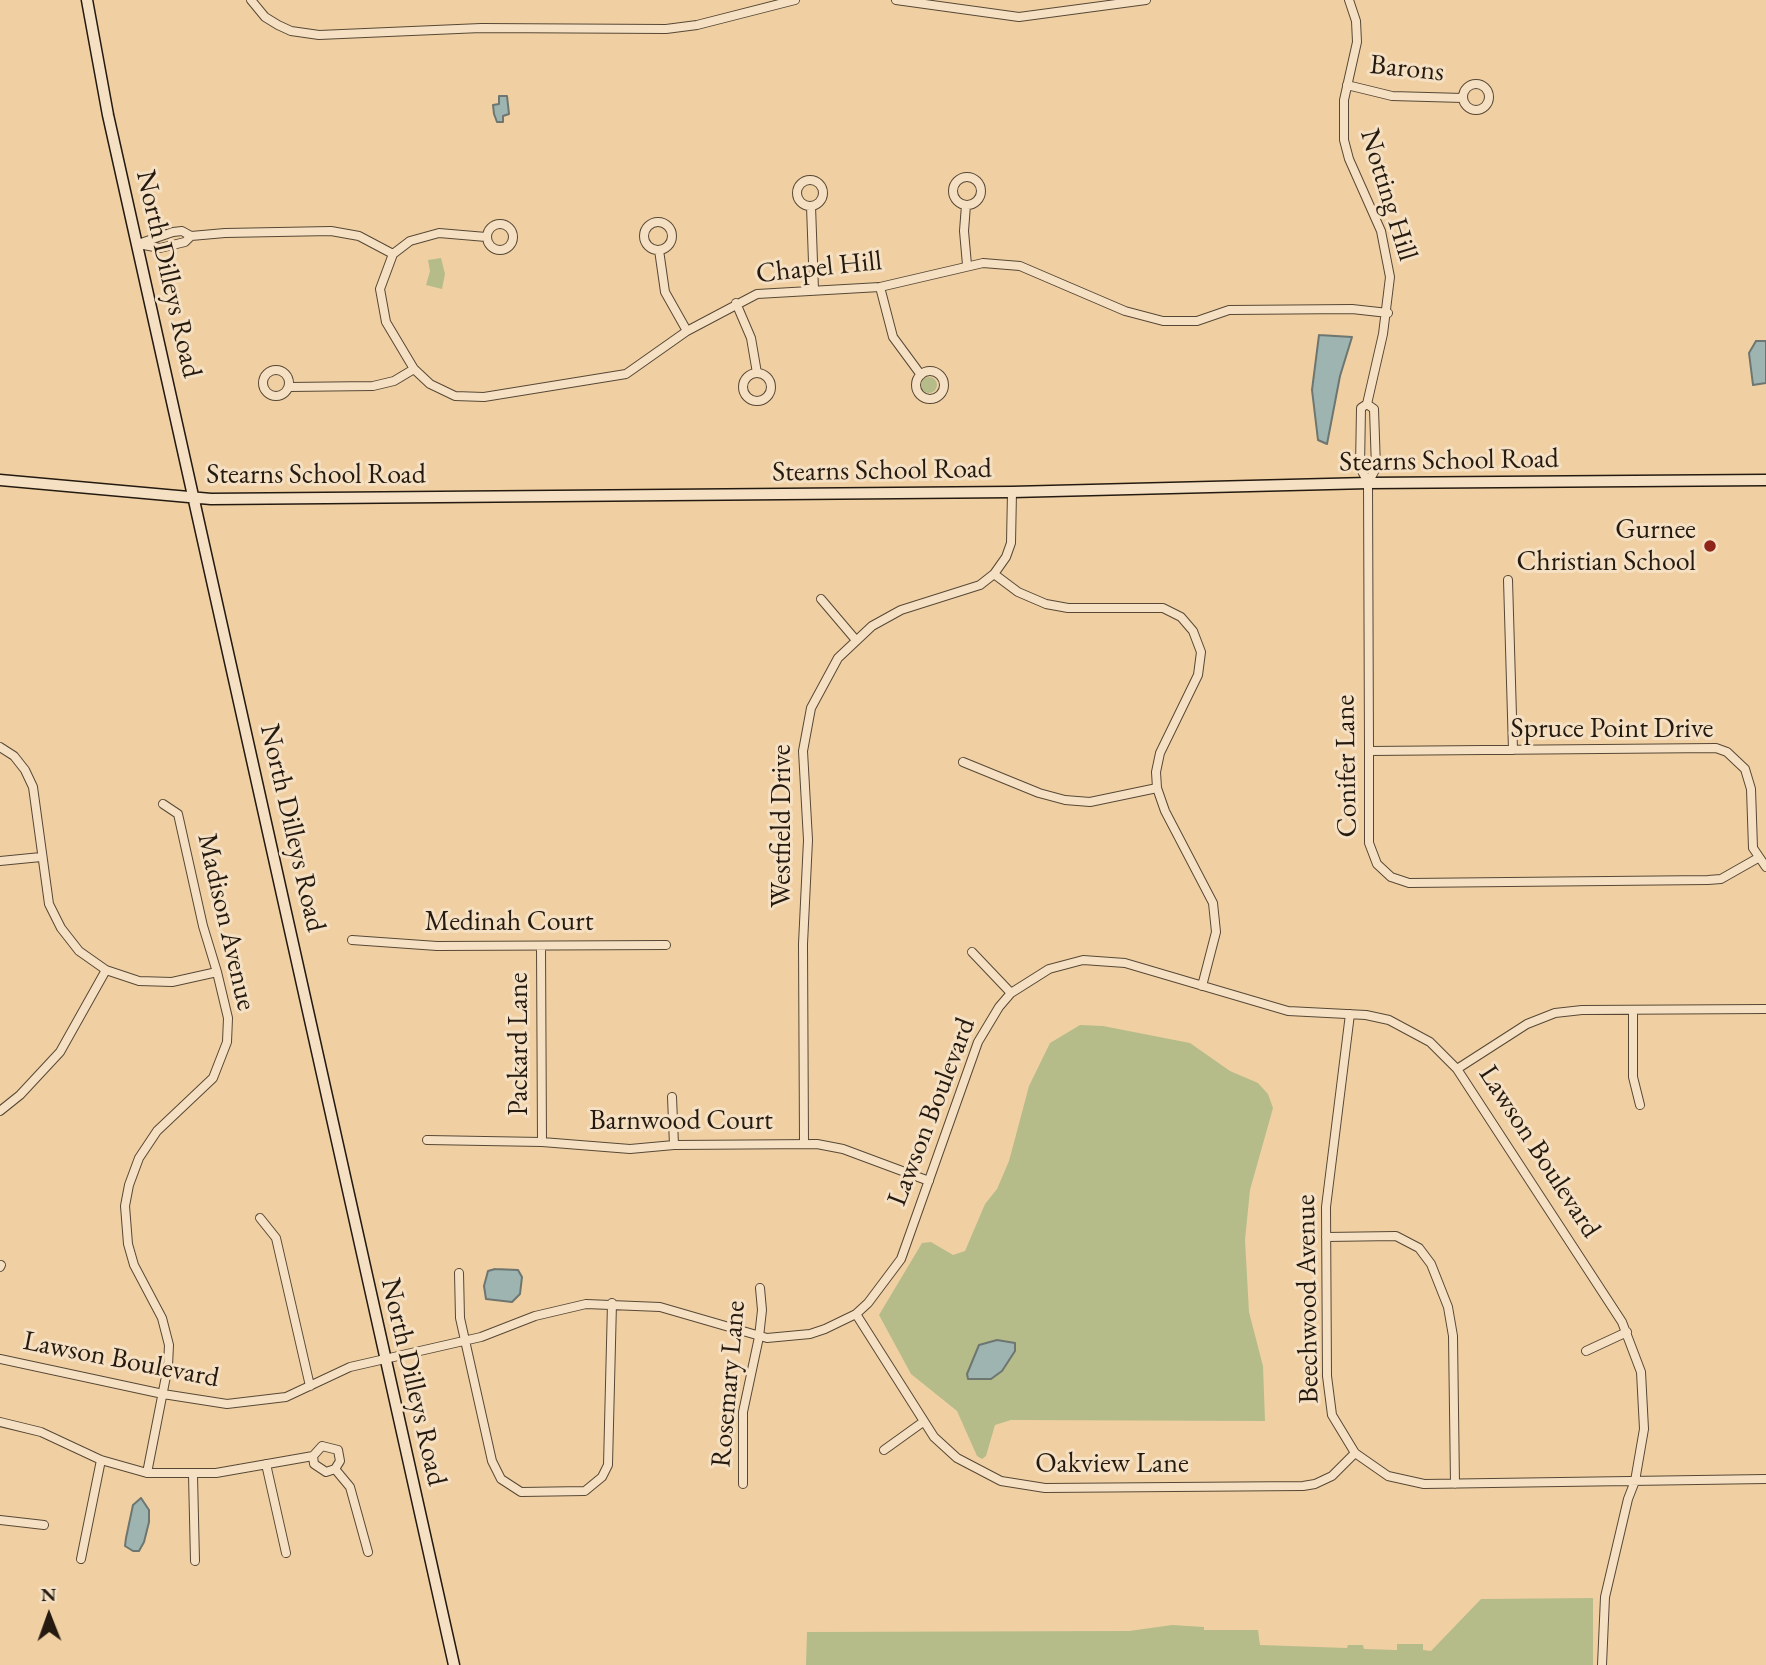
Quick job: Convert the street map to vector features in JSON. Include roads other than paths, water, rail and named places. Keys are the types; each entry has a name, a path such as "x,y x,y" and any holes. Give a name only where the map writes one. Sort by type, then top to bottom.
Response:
{"main road":[{"name":"North Dilleys Road","path":"87,0 108,116 454,1665"},
{"name":"Stearns School Road","path":"0,480 195,499 1012,492 1368,483 1766,480"}],"street":[{"path":"251,0 265,17 278,25 291,31 320,35 478,28 666,29 697,25 795,0"},
{"path":"899,0 1019,17 1146,0"},
{"name":"Notting Hill","path":"1349,0 1356,21 1357,42 1342,114 1344,141 1385,243 1390,277 1388,313 1367,404 1361,408 1360,467 1368,483"},
{"name":"Barons","path":"1348,85 1392,96 1463,97"},
{"path":"966,205 964,231 967,265"},
{"path":"811,206 814,290"},
{"path":"138,244 182,231 191,236 331,231 359,236 393,254 410,241 430,234 486,237"},
{"path":"659,250 665,292 687,331"},
{"name":"Chapel Hill","path":"393,254 382,281 381,305 386,323 414,369 430,384 447,393 484,397 626,374 642,366 687,331 736,303 768,292 880,287 967,265 995,262 1020,266 1125,311 1163,321 1197,321 1229,310 1352,309 1388,313"},
{"path":"880,287 893,337 921,374"},
{"path":"736,303 751,338 757,373"},
{"path":"289,387 373,386 394,380 414,369"},
{"name":"Notting Hill","path":"1367,404 1374,409 1376,468 1368,483"},
{"name":"Conifer Lane","path":"1368,483 1370,851 1383,872 1398,881 1708,880 1721,879 1758,858"},
{"path":"1012,492 1011,543 994,574 1018,592 1046,604 1068,608 1163,608 1181,617 1199,645 1200,664 1160,753 1157,788 1165,811 1213,903 1216,932 1202,986"},
{"name":"Westfield Drive","path":"804,1143 803,944 808,840 803,751 811,708 838,658 855,639 901,610 980,585 994,574"},
{"path":"1508,580 1513,750"},
{"path":"821,600 855,639"},
{"path":"0,747 14,756 26,770 33,787 49,904 61,928 79,951 106,970 155,982 217,972"},
{"name":"Spruce Point Drive","path":"1369,751 1716,748 1740,762 1749,780 1751,836 1758,858 1766,867"},
{"path":"963,762 1039,793 1065,800 1090,802 1157,788"},
{"name":"Madison Avenue","path":"147,1473 169,1366 168,1337 162,1318 134,1265 128,1244 125,1206 139,1158 150,1139 213,1078 225,1054 228,1018 203,926 178,814 163,804"},
{"path":"0,861 41,857"},
{"name":"Medinah Court","path":"352,940 437,946 666,945"},
{"name":"Packard Lane","path":"541,946 542,1142"},
{"path":"972,952 1011,993"},
{"name":"Lawson Boulevard","path":"0,1359 212,1404 254,1403 286,1396 350,1367 465,1340 561,1309 612,1303 660,1307 759,1337 810,1334 856,1314 880,1290 901,1259 981,1035 1011,993 1049,969 1083,960 1125,962 1288,1011 1350,1014 1388,1020 1413,1030 1430,1042 1457,1069 1596,1280 1627,1332 1636,1354 1644,1398 1644,1429 1635,1481 1628,1499 1605,1597 1602,1665"},
{"path":"0,1111 20,1095 60,1052 106,970"},
{"path":"1457,1069 1527,1024 1555,1013 1766,1009"},
{"path":"1633,1010 1633,1077 1640,1105"},
{"name":"Beechwood Avenue","path":"1350,1014 1327,1191 1326,1237 1328,1397 1332,1415 1355,1453 1388,1475 1411,1482 1455,1484 1766,1479"},
{"path":"672,1097 674,1144"},
{"name":"Barnwood Court","path":"427,1140 542,1142 630,1149 674,1144 804,1143 843,1149 929,1181"},
{"path":"260,1218 276,1238 310,1386"},
{"path":"1326,1237 1404,1238 1419,1248 1431,1264 1448,1307 1453,1336 1455,1484"},
{"path":"459,1273 460,1318 492,1461 501,1479 521,1492 575,1493 595,1484 602,1477 609,1458 612,1303"},
{"name":"Rosemary Lane","path":"743,1485 743,1412 759,1337 762,1310 760,1288"},
{"name":"Oakview Lane","path":"856,1314 923,1422 949,1451 973,1468 1001,1481 1045,1489 1303,1486 1332,1476 1355,1453"},
{"path":"1587,1351 1627,1332"},
{"path":"0,1422 41,1432 101,1460 147,1473 193,1475 266,1464 313,1456 322,1446 332,1446 339,1454 335,1469"},
{"path":"884,1450 923,1422"},
{"path":"313,1456 319,1469 326,1472 335,1469"},
{"path":"81,1559 101,1460"},
{"path":"266,1464 286,1553"},
{"path":"335,1469 350,1486 368,1552"},
{"path":"193,1475 195,1561"},
{"path":"0,1520 44,1525"}],"water":[{"path":"499,96 507,96 509,114 503,116 503,122 497,122 494,114 493,105 499,104"},
{"path":"1319,335 1352,337 1340,376 1327,444 1318,440 1312,390"},
{"path":"1756,341 1766,341 1766,383 1753,385 1749,353"},
{"path":"518,1270 522,1277 520,1294 512,1302 486,1299 484,1286 488,1271"},
{"path":"997,1340 1015,1343 1015,1351 1002,1371 991,1379 968,1379 967,1374 979,1345"},
{"path":"141,1498 149,1510 149,1522 144,1542 139,1551 133,1551 125,1546 126,1538 133,1505"}],"place":[{"name":"Gurnee Christian School","path":"1710,546"}]}
